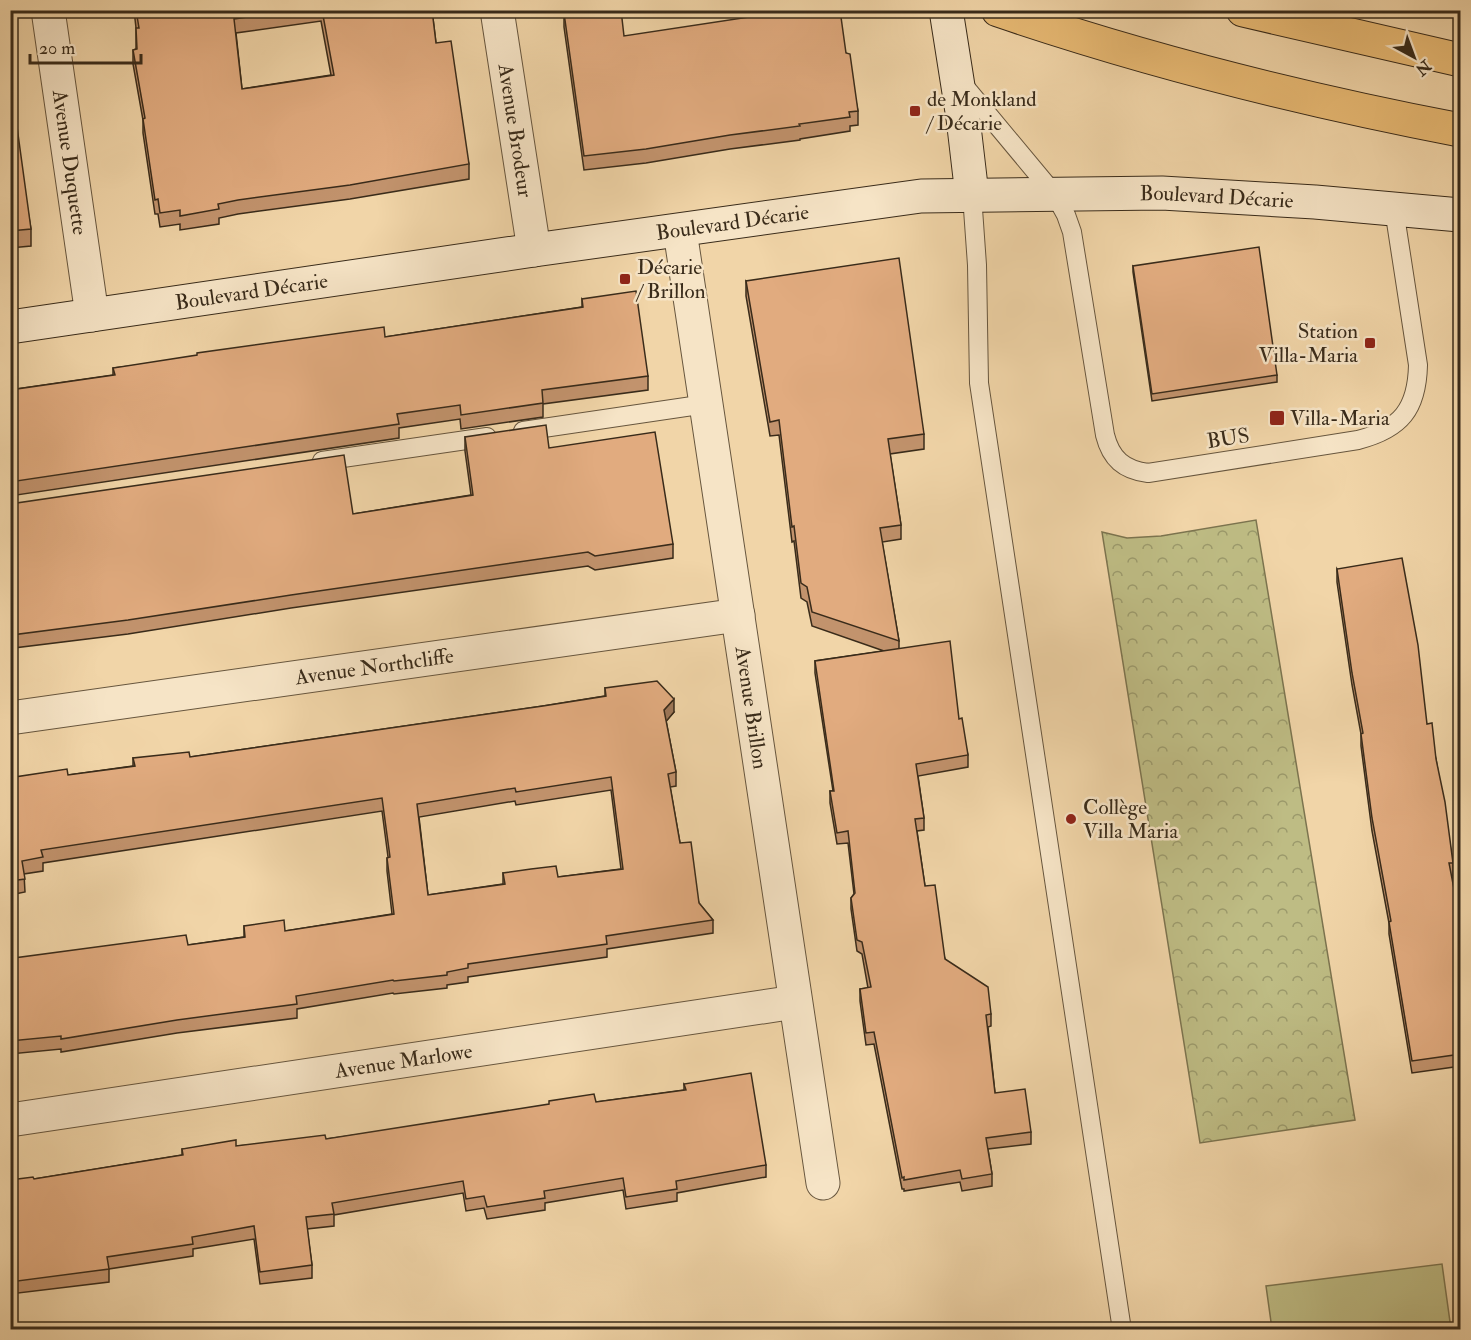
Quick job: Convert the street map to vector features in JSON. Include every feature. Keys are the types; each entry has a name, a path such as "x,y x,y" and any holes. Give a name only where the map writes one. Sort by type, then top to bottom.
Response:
{"highway":[{"path":"998,10 1252,84 1461,130"},
{"path":"1243,10 1461,60"}],"street":[{"name":"Avenue Duquette","path":"48,10 92,315"},
{"name":"Avenue Brodeur","path":"497,10 534,250"},
{"path":"947,21 957,76 972,195"},
{"name":"Boulevard Décarie","path":"10,327 906,198 1162,193 1228,196 1461,215"},
{"name":"Avenue Brillon","path":"680,231 823,1183"},
{"name":"Avenue Northcliffe","path":"10,718 738,615"},
{"name":"Avenue Marlowe","path":"10,1120 795,1002"}],"lane":[{"name":"BUS","path":"957,76 1055,195 1066,215 1072,232 1108,448 1114,458 1124,467 1136,471 1148,473 1358,440 1379,435 1397,423 1411,406 1418,386 1418,364 1394,209"},
{"path":"972,195 977,265 979,383 1122,1329"},
{"path":"303,464 706,404"}],"green space":[{"path":"1256,520 1355,1120 1200,1143 1102,532 1127,538 1161,536"},
{"path":"1442,1264 1451,1329 1272,1329 1266,1286"}],"building":[{"path":"136,10 295,10 234,19 242,89 334,75 322,10 432,10 436,43 451,41 469,164 350,185 238,200 218,204 219,209 180,216 180,210 160,213 158,199 155,200 143,119 145,118 133,50 137,49 136,28 139,28"},
{"path":"580,10 621,10 624,36 796,10 840,10 846,53 850,54 858,111 849,112 850,117 799,124 800,126 584,156 564,13"},
{"path":"10,105 14,105 31,229 10,231"},
{"path":"1259,247 1277,375 1152,394 1133,266"},
{"path":"899,258 924,434 888,439 901,525 880,528 899,641 812,612 807,587 801,583 779,420 770,422 746,281"},
{"path":"636,291 648,376 542,390 543,403 461,415 460,405 397,414 399,424 10,482 10,390 115,375 113,368 197,355 197,353 384,327 385,337 583,307 582,299"},
{"path":"546,425 549,448 655,432 673,544 595,556 588,552 12,635 14,642 10,643 10,504 344,455 353,514 473,495 465,437"},
{"path":"1402,558 1418,645 1427,724 1432,723 1436,759 1445,802 1453,863 1449,863 1461,925 1461,1054 1412,1061 1389,922 1391,921 1372,818 1361,734 1363,733 1337,569"},
{"path":"950,641 959,719 962,718 968,755 916,764 924,818 915,819 925,886 935,885 945,959 988,987 991,1014 986,1015 995,1093 1025,1089 1031,1132 986,1138 992,1174 962,1179 960,1170 904,1180 874,1032 866,1033 860,989 871,987 862,942 857,940 851,898 855,893 848,831 837,833 830,791 834,791 815,661"},
{"path":"657,681 674,699 664,710 676,772 668,774 680,843 691,842 699,903 713,920 606,936 607,944 468,964 468,968 447,972 447,975 393,980 296,996 297,1004 61,1039 61,1036 10,1041 10,961 14,958 186,935 188,945 245,937 244,926 284,920 285,931 394,914 387,858 390,857 382,798 41,850 43,857 22,861 25,879 10,881 10,783 16,783 15,777 67,769 68,775 135,766 133,758 189,752 190,757 543,706 606,696 605,688","holes":["611,777 623,869 558,877 556,866 531,869 503,873 505,884 428,895 417,804 515,788 516,792"]},
{"path":"751,1073 766,1165 676,1181 677,1189 626,1197 623,1178 544,1191 545,1198 487,1207 484,1196 466,1199 463,1181 332,1203 334,1214 306,1217 312,1265 260,1272 254,1226 192,1237 193,1244 107,1257 109,1269 10,1282 10,1180 33,1177 34,1179 183,1155 182,1149 236,1140 236,1146 325,1135 326,1139 549,1104 549,1101 594,1094 596,1102 686,1090 684,1084"}],"place":[{"name":"de Monkland / Décarie","path":"915,111"},
{"name":"Décarie / Brillon","path":"625,279"},
{"name":"Station Villa-Maria","path":"1370,343"},
{"name":"Villa-Maria","path":"1277,418"},
{"name":"Collège Villa Maria","path":"1071,819"}]}
